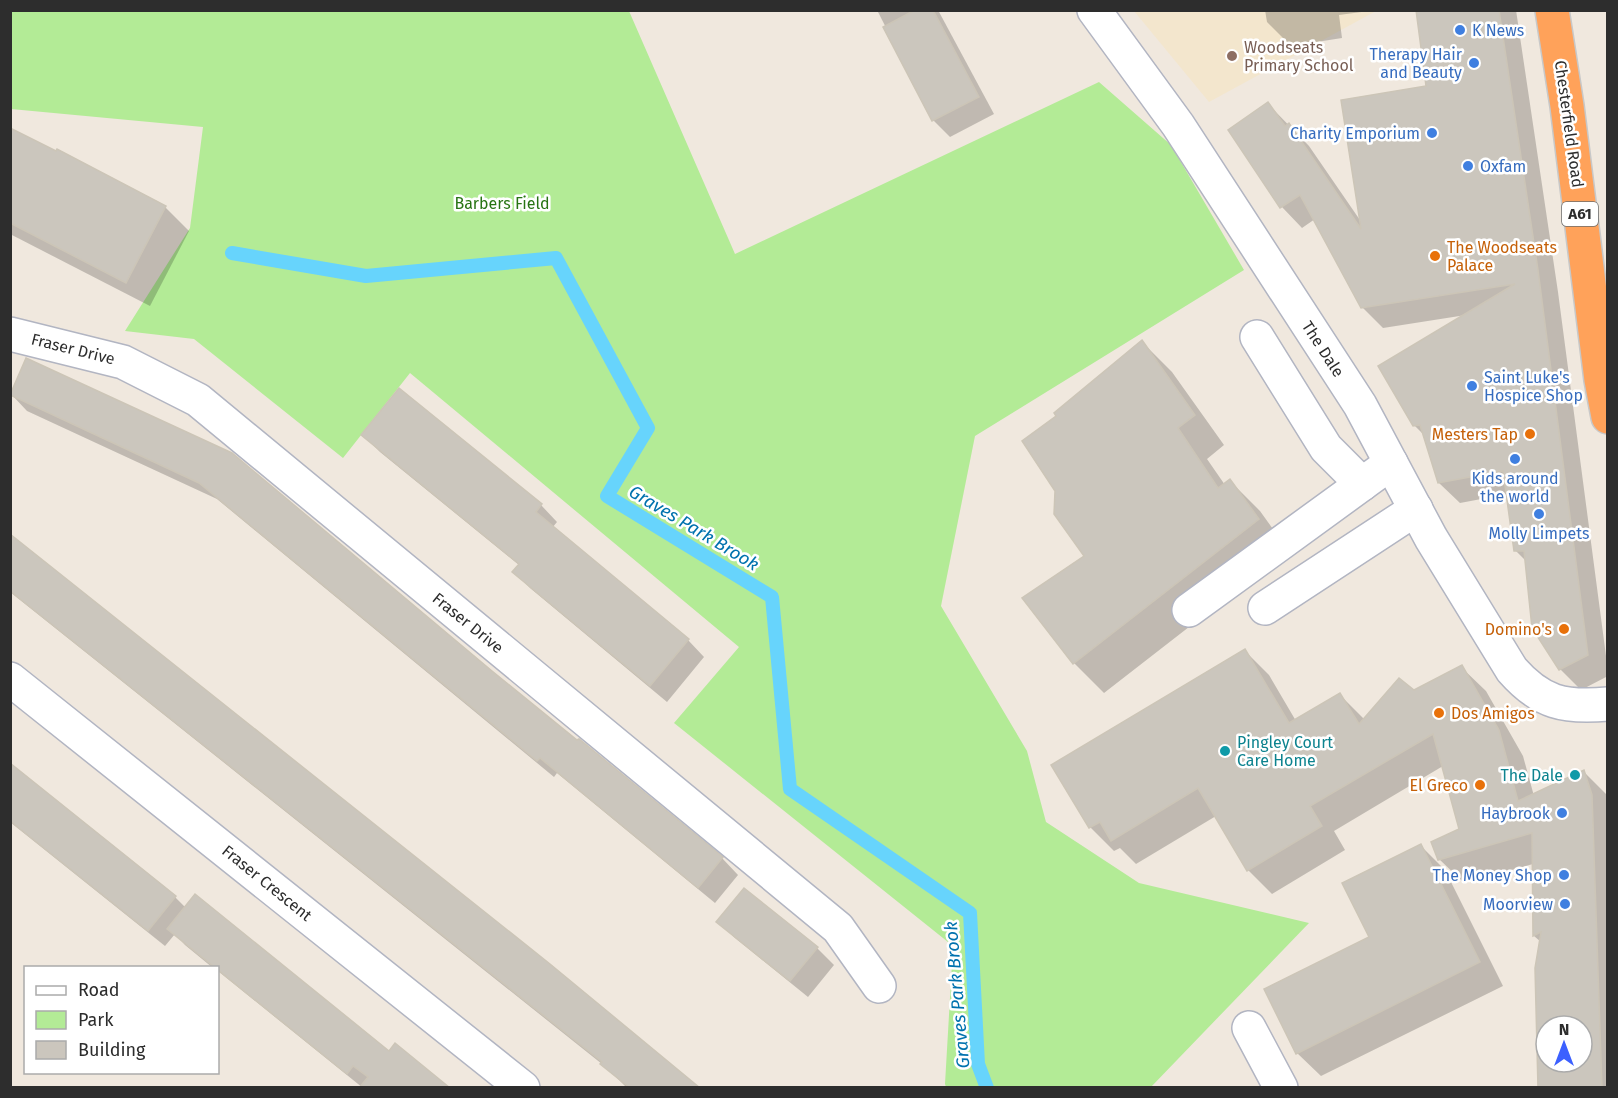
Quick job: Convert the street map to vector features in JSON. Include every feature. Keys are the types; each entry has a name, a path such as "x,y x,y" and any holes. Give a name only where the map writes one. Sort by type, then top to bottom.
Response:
{"highway":[{"name":"Chesterfield Road","path":"1552,10 1608,417"}],"street":[{"name":"The Dale","path":"1094,10 1184,135 1360,405 1416,509 1506,660 1526,686 1545,698 1568,705 1608,704"},
{"name":"Fraser Drive","path":"10,334 123,362 198,400 838,928 879,986"},
{"path":"1257,337 1326,448 1362,484"},
{"path":"1189,610 1391,463"},
{"path":"1265,608 1416,509"},
{"name":"Fraser Crescent","path":"10,679 523,1088"},
{"path":"1249,1028 1281,1088"}],"shaded area":[{"name":"Woodseats Primary School","path":"1134,11 1376,11 1209,102"}],"green space":[{"name":"Barbers Field","path":"10,11 629,11 735,254 1099,82 1171,145 1244,270 975,436 941,606 1027,751 1046,822 1139,883 1309,923 1151,1087 946,1087 953,946 674,723 739,647 410,373 343,458 194,339 125,331 190,228 203,127 11,109"}],"building":[{"path":"915,10 933,10 979,97 932,121 883,27"},
{"path":"1416,10 1499,10 1538,270 1588,655 1559,670 1532,628 1524,551 1514,551 1503,471 1438,483 1420,425 1413,426 1378,366 1515,284 1361,308 1300,195 1280,208 1228,130 1268,102 1285,126 1289,123 1361,229 1341,100 1426,86"},
{"path":"10,128 56,151 57,149 166,206 126,283 10,223"},
{"path":"1142,340 1195,415 1178,428 1218,488 1230,479 1259,519 1073,664 1022,598 1084,556 1054,514 1055,491 1022,441 1056,416 1054,413"},
{"path":"26,358 232,453 492,671 723,857 698,888 540,758 537,761 199,483 10,395"},
{"path":"399,388 542,504 536,512 689,639 650,686 512,572 519,564 361,435"},
{"path":"10,534 550,964 700,1088 630,1088 600,1064 602,1062 10,591"},
{"path":"1245,649 1289,723 1340,693 1359,724 1399,678 1414,690 1462,665 1499,730 1518,801 1584,770 1592,795 1602,1088 1538,1088 1538,1074 1594,1074 1594,1014 1536,1014 1535,968 1541,932 1533,936 1532,833 1438,860 1431,842 1459,829 1433,734 1310,806 1322,826 1247,871 1198,788 1111,841 1100,822 1089,828 1051,765"},
{"path":"10,763 176,896 148,931 10,821"},
{"path":"1421,844 1480,962 1296,1054 1264,989 1369,937 1342,883"},
{"path":"744,888 818,947 790,981 716,922"},
{"path":"195,894 389,1051 395,1043 450,1088 359,1088 368,1077 353,1066 347,1074 219,971 219,966 213,966 167,929"}],"waterway":[{"name":"Graves Park Brook","path":"232,253 366,276 556,258 648,428 607,496 772,597 790,789 970,913 978,1064 987,1088"}],"place":[{"name":"K News","path":"1460,30"},
{"name":"Woodseats Primary School","path":"1232,56"},
{"name":"Therapy Hair and Beauty","path":"1474,63"},
{"name":"Charity Emporium","path":"1432,133"},
{"name":"Oxfam","path":"1468,166"},
{"name":"The Woodseats Palace","path":"1435,256"},
{"name":"Saint Luke's Hospice Shop","path":"1472,386"},
{"name":"Mesters Tap","path":"1530,434"},
{"name":"Kids around the world","path":"1515,459"},
{"name":"Molly Limpets","path":"1539,514"},
{"name":"Domino's","path":"1564,629"},
{"name":"Dos Amigos","path":"1439,713"},
{"name":"Pingley Court Care Home","path":"1225,751"},
{"name":"The Dale","path":"1575,775"},
{"name":"El Greco","path":"1480,785"},
{"name":"Haybrook","path":"1562,813"},
{"name":"The Money Shop","path":"1564,875"},
{"name":"Moorview","path":"1565,904"}]}
